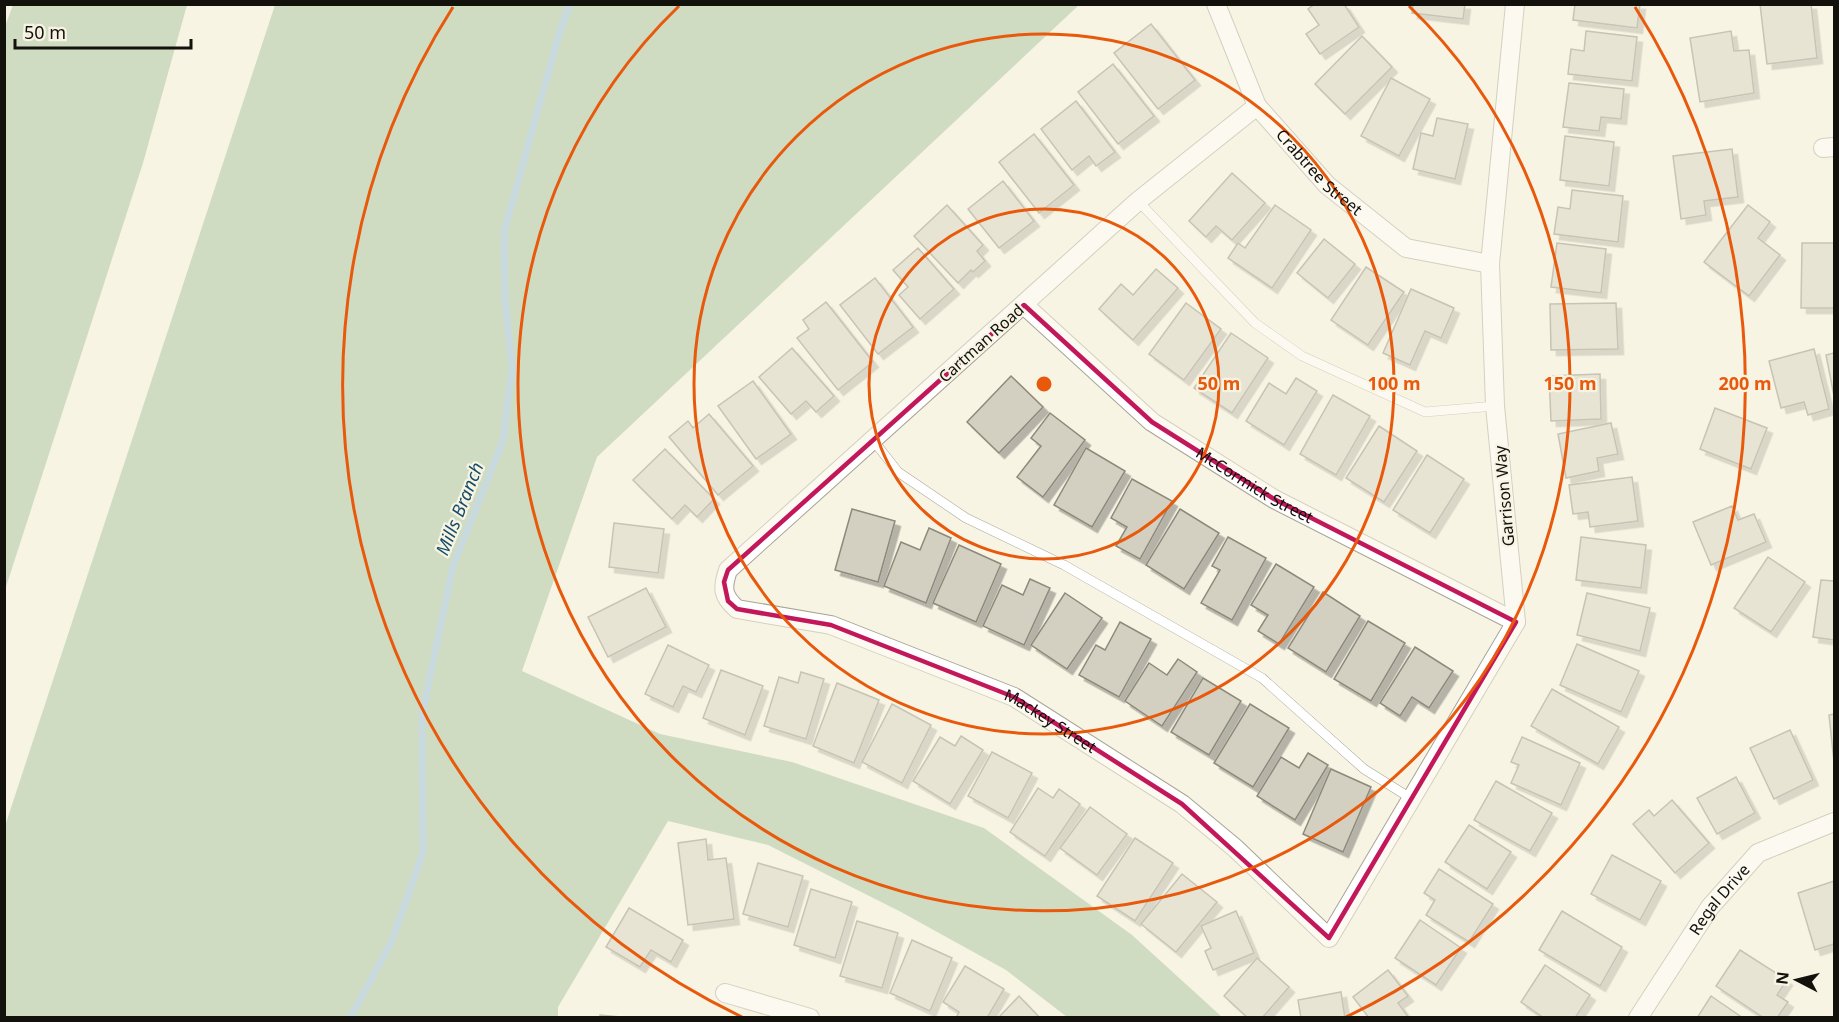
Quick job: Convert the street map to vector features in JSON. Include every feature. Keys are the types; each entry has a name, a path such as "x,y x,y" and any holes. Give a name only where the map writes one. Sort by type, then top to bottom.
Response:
{"street":[{"name":"Crabtree Street","path":"1216,4 1257,106 1327,185 1406,248 1490,264"},
{"name":"Garrison Way","path":"1515,4 1490,264 1495,406 1516,622"},
{"name":"Cartman Road","path":"724,593 724,582 728,570 1138,201 1257,106"},
{"name":"McCormick Street","path":"1024,305 1152,422 1274,499 1516,622"},
{"name":"Mackey Street","path":"724,593 728,601 737,609 831,625 1014,697 1182,804 1235,848 1329,938 1412,799"},
{"path":"1412,799 1516,622"},
{"name":"Regal Drive","path":"1638,1017 1710,907 1758,853 1834,822"},
{"path":"725,993 810,1017"}],"lane":[{"path":"1138,201 1255,323 1302,356 1425,412 1495,406"},
{"path":"873,440 898,472 966,518 1064,565 1262,678 1364,769 1412,799"}],"highlighted area":[{"path":"1024,305 1152,422 1274,499 1516,622 1329,938 1182,804 1014,697 831,625 737,609 728,601 724,582 728,570"}],"green space":[{"path":"13,5 187,5 143,163 5,590 4,29"},
{"path":"275,5 1079,5 597,457 522,671 660,734 792,762 984,828 1132,935 1222,1017 1067,1017 1006,970 901,912 768,845 668,821 558,1007 558,1017 5,1017 5,826"}],"building":[{"path":"1315,4 1344,4 1359,27 1320,54 1306,34 1319,25 1308,9"},
{"path":"1413,4 1465,4 1463,19 1412,13"},
{"path":"1575,4 1640,4 1637,28 1573,20"},
{"path":"1760,4 1811,4 1817,58 1767,64"},
{"path":"1151,24 1195,80 1158,109 1114,53"},
{"path":"1586,31 1637,37 1632,81 1568,74 1571,49 1584,51"},
{"path":"1731,31 1734,51 1749,50 1754,93 1700,102 1690,38"},
{"path":"1362,36 1392,67 1345,114 1315,84"},
{"path":"1113,64 1154,116 1118,144 1078,92"},
{"path":"1391,78 1430,99 1399,156 1361,136"},
{"path":"1569,83 1624,89 1621,119 1601,117 1599,131 1563,127"},
{"path":"1076,101 1115,152 1096,166 1089,156 1072,170 1041,129"},
{"path":"1437,118 1468,124 1455,179 1413,169 1421,133 1433,136"},
{"path":"1034,134 1074,185 1039,213 999,162"},
{"path":"1565,136 1614,142 1609,186 1560,180"},
{"path":"1732,149 1738,197 1704,201 1706,215 1681,219 1673,156"},
{"path":"1232,173 1265,203 1232,240 1216,226 1206,237 1189,221"},
{"path":"1003,181 1034,221 999,248 968,209"},
{"path":"1572,190 1623,196 1618,242 1554,234 1558,207 1570,209"},
{"path":"947,205 983,245 977,251 985,261 973,272 971,270 958,283 914,236"},
{"path":"1275,205 1311,230 1272,288 1228,258 1238,243 1245,248"},
{"path":"1748,205 1770,222 1758,238 1780,255 1749,296 1704,262"},
{"path":"1324,239 1355,264 1328,298 1297,273"},
{"path":"1557,243 1606,249 1601,293 1551,287"},
{"path":"1802,243 1834,243 1834,308 1801,308"},
{"path":"918,248 954,289 920,319 899,295 908,287 893,270"},
{"path":"1366,267 1404,292 1368,345 1331,320"},
{"path":"1156,269 1178,288 1133,340 1099,309 1121,284 1133,295"},
{"path":"875,278 913,327 878,354 840,305"},
{"path":"1411,289 1454,308 1441,338 1425,331 1410,365 1383,353"},
{"path":"826,302 873,362 838,390 797,338 809,329 803,320"},
{"path":"1186,303 1221,329 1184,380 1149,354"},
{"path":"1616,303 1618,349 1551,350 1550,304"},
{"path":"1231,333 1268,358 1232,413 1194,388"},
{"path":"792,348 834,396 816,412 806,401 791,414 759,377"},
{"path":"1814,349 1829,409 1808,415 1804,402 1781,408 1769,361"},
{"path":"1834,353 1834,396 1826,355"},
{"path":"1600,374 1601,419 1551,421 1549,376"},
{"path":"1011,376 1043,407 999,453 967,422"},
{"path":"1296,378 1317,391 1284,445 1246,421 1269,383 1286,394"},
{"path":"753,381 791,434 756,459 718,406"},
{"path":"1333,395 1370,416 1336,475 1300,454"},
{"path":"1715,408 1767,428 1751,469 1700,449"},
{"path":"1050,413 1085,440 1043,497 1017,477 1041,446 1031,438"},
{"path":"709,414 753,466 718,495 669,437 688,421 693,428"},
{"path":"1611,423 1618,454 1597,458 1599,471 1566,478 1558,434"},
{"path":"1379,426 1417,451 1384,502 1346,478"},
{"path":"1086,448 1125,471 1092,527 1054,505"},
{"path":"665,449 714,499 697,517 685,505 672,519 633,480"},
{"path":"1427,455 1464,479 1430,533 1393,510"},
{"path":"1632,477 1638,521 1590,527 1588,512 1573,514 1569,485"},
{"path":"1132,479 1172,501 1140,559 1116,546 1127,527 1111,518"},
{"path":"1732,506 1738,520 1754,514 1766,542 1711,565 1693,522"},
{"path":"852,509 895,521 878,582 835,570"},
{"path":"1180,509 1219,533 1184,589 1146,565"},
{"path":"614,523 664,529 658,573 609,567"},
{"path":"929,528 951,538 926,603 884,586 901,542 920,550"},
{"path":"1228,537 1266,558 1232,620 1201,603 1220,570 1212,566"},
{"path":"1581,537 1646,545 1641,588 1576,580"},
{"path":"959,545 1001,564 976,622 933,603"},
{"path":"1768,557 1805,582 1771,632 1734,608"},
{"path":"1276,564 1314,587 1279,644 1258,631 1268,615 1251,605"},
{"path":"1030,579 1050,588 1024,645 983,626 1002,585 1023,595"},
{"path":"1821,580 1834,581 1834,640 1813,637"},
{"path":"646,588 666,627 608,657 588,617"},
{"path":"1323,592 1360,616 1326,672 1288,648"},
{"path":"1065,593 1102,618 1067,669 1031,645"},
{"path":"1587,593 1650,608 1640,651 1577,635"},
{"path":"1368,621 1405,643 1371,701 1334,679"},
{"path":"1120,622 1151,639 1119,697 1079,675 1096,645 1105,650"},
{"path":"1577,644 1639,671 1621,712 1560,685"},
{"path":"668,645 709,665 696,692 683,686 673,707 645,694"},
{"path":"1415,647 1453,671 1429,708 1412,697 1400,716 1380,703"},
{"path":"1178,659 1197,672 1162,726 1125,701 1149,663 1167,675"},
{"path":"721,670 763,686 745,735 703,718"},
{"path":"801,672 824,679 806,739 764,726 779,677 798,683"},
{"path":"1203,678 1241,701 1209,755 1171,732"},
{"path":"837,683 879,700 854,763 813,746"},
{"path":"1552,689 1619,727 1598,764 1531,726"},
{"path":"892,704 931,725 902,783 862,762"},
{"path":"1250,704 1289,728 1253,787 1214,763"},
{"path":"1834,714 1834,762 1829,715"},
{"path":"1790,730 1813,780 1774,799 1750,748"},
{"path":"961,736 983,750 950,804 913,781 940,737 955,746"},
{"path":"1522,737 1580,763 1561,805 1511,783 1519,765 1511,762"},
{"path":"992,752 1032,773 1008,818 968,796"},
{"path":"1308,753 1328,765 1295,820 1257,796 1281,757 1299,768"},
{"path":"1331,769 1371,787 1343,852 1303,834"},
{"path":"1736,777 1755,813 1717,834 1697,798"},
{"path":"1496,781 1552,813 1530,851 1474,820"},
{"path":"1038,788 1053,798 1059,789 1080,804 1045,856 1010,832"},
{"path":"1672,800 1709,843 1675,873 1633,824 1649,810 1654,816"},
{"path":"1090,807 1127,834 1097,875 1060,848"},
{"path":"1469,825 1511,852 1487,889 1445,862"},
{"path":"1135,838 1173,863 1135,921 1097,896"},
{"path":"706,839 708,860 726,858 734,919 688,925 678,843"},
{"path":"1612,855 1661,881 1640,920 1591,894"},
{"path":"758,863 803,876 788,927 743,914"},
{"path":"1439,869 1493,904 1469,942 1426,915 1435,900 1424,893"},
{"path":"1182,874 1217,902 1176,952 1141,924"},
{"path":"1834,881 1834,944 1815,950 1798,893"},
{"path":"811,889 852,902 835,958 794,945"},
{"path":"629,908 683,940 671,962 651,950 640,967 606,947"},
{"path":"1236,911 1254,953 1213,970 1205,951 1211,948 1201,926"},
{"path":"1562,911 1622,947 1600,986 1539,950"},
{"path":"1420,920 1461,948 1436,985 1395,958"},
{"path":"857,921 898,933 882,988 840,976"},
{"path":"912,940 952,958 930,1011 890,993"},
{"path":"1740,950 1787,980 1777,995 1788,1002 1777,1018 1764,1018 1716,986"},
{"path":"1257,958 1289,987 1262,1018 1248,1018 1224,996"},
{"path":"1545,965 1590,995 1575,1018 1544,1018 1521,1002"},
{"path":"965,966 1004,989 987,1018 956,1018 959,1012 943,1002"},
{"path":"1388,970 1408,996 1398,1003 1409,1018 1369,1018 1353,997"},
{"path":"1341,992 1345,1018 1301,1018 1298,1000"},
{"path":"1019,996 1040,1018 998,1018"},
{"path":"1711,996 1743,1018 1697,1018"},
{"path":"600,1015 631,1018 600,1018"}],"waterway":[{"name":"Mills Branch","path":"350,1018 391,943 423,853 422,715 453,566 503,441 512,368 505,298 504,232 559,34 570,4"}]}
